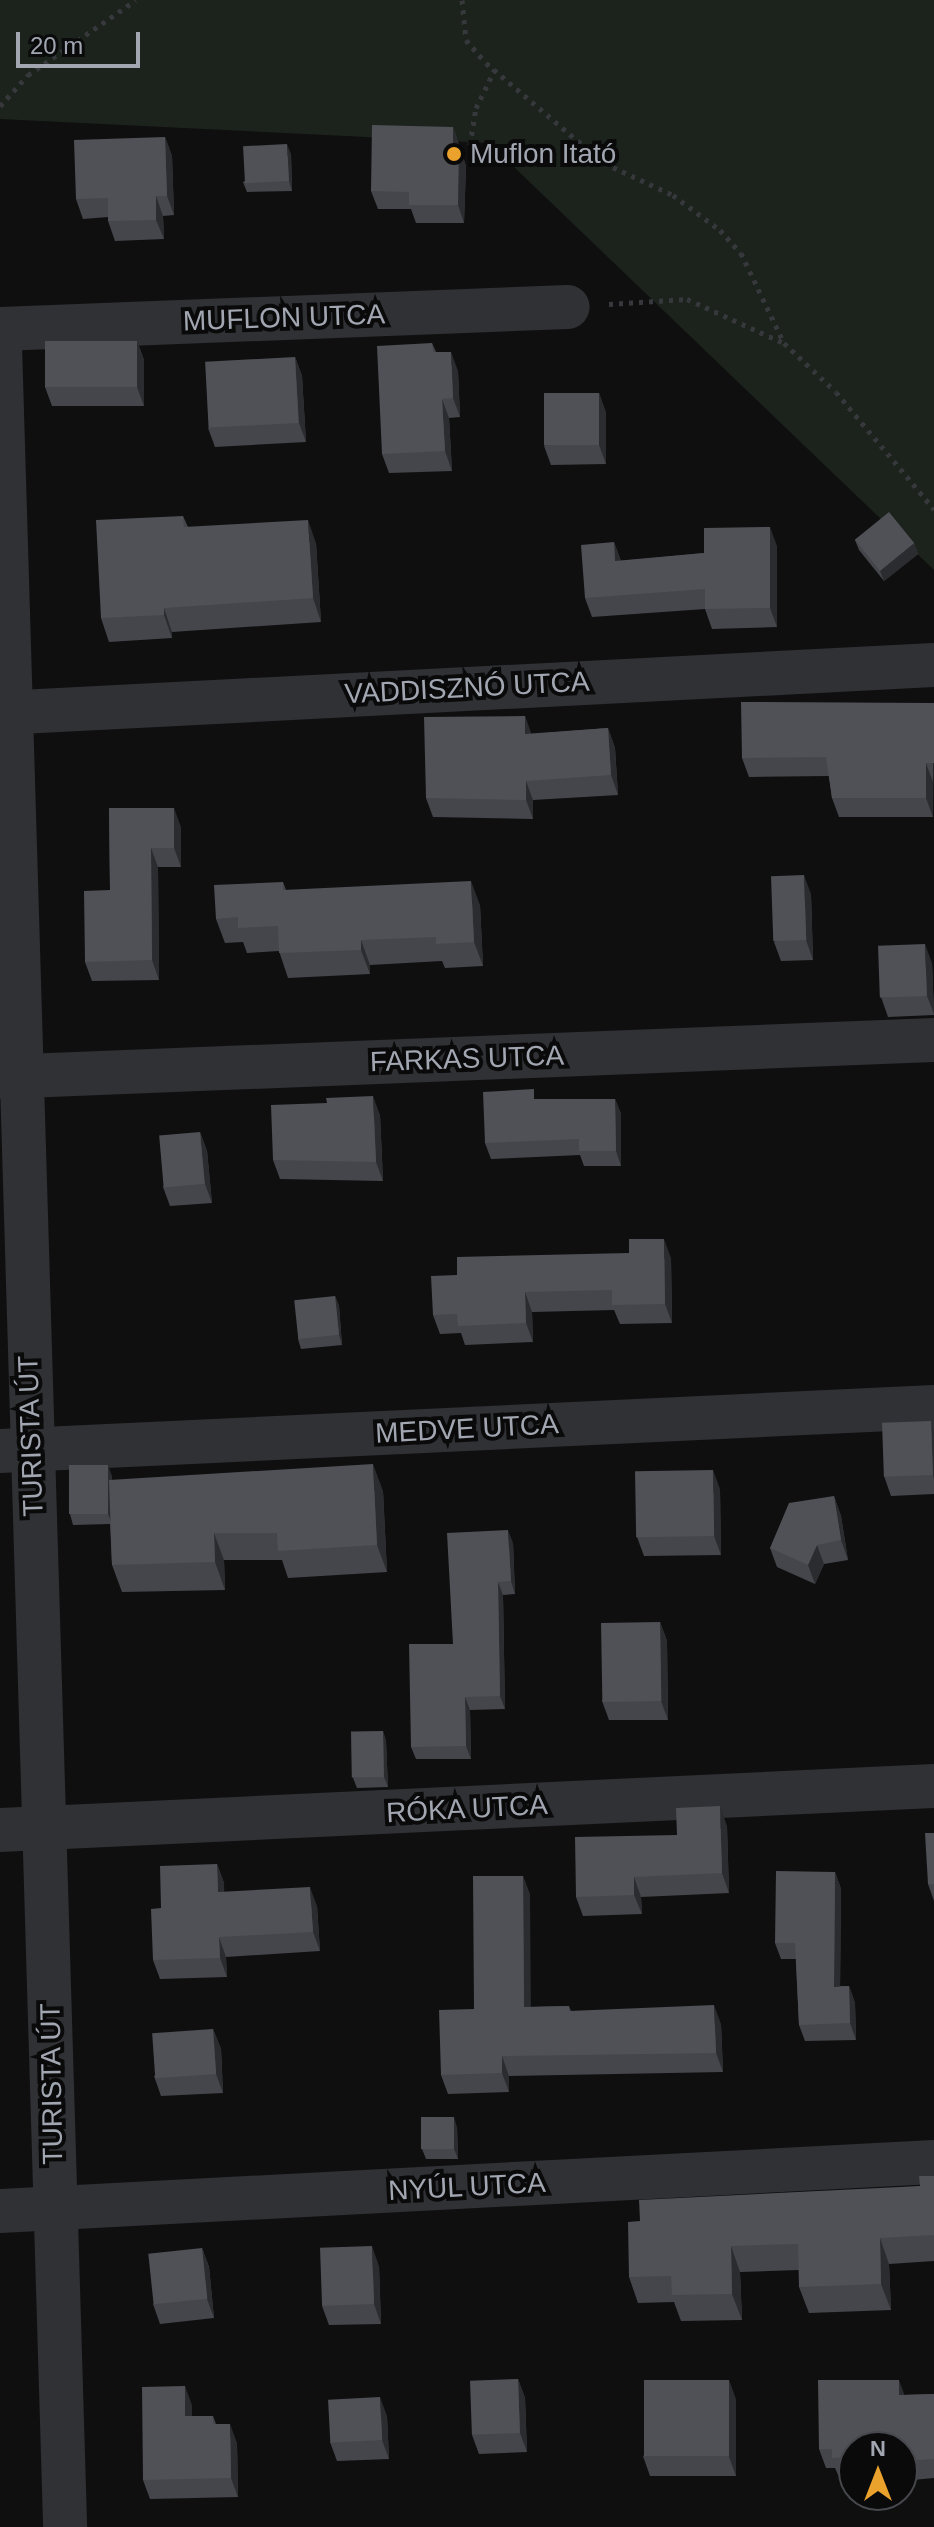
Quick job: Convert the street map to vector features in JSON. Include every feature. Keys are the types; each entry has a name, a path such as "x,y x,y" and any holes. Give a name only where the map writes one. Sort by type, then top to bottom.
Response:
{"street":[{"name":"MUFLON UTCA","path":"0,329 568,307"},
{"name":"TURISTA ÚT","path":"0,345 16,1451 46,1828 65,2527"},
{"name":"VADDISZNÓ UTCA","path":"6,713 934,665"},
{"name":"FARKAS UTCA","path":"10,1077 934,1040"},
{"name":"MEDVE UTCA","path":"16,1451 934,1407"},
{"name":"RÓKA UTCA","path":"0,1830 934,1786"},
{"name":"NYÚL UTCA","path":"0,2211 934,2162"}],"path":[{"path":"0,106 28,75 136,0"},
{"path":"462,0 466,40 495,69 604,163 673,195 720,230 741,253 784,343"},
{"path":"470,145 476,108 495,69"},
{"path":"568,307 687,299 784,343 836,392 934,509"}],"shaded area":[{"path":"0,0 934,0 934,570 489,143 0,119"}],"building":[{"path":"372,125 453,127 453,148 459,148 458,205 409,205 409,192 371,191"},
{"path":"165,137 167,196 156,196 156,220 108,221 108,198 76,199 74,140"},
{"path":"287,144 289,181 245,183 243,146"},
{"path":"45,341 137,341 137,387 45,387"},
{"path":"432,343 433,352 451,352 453,398 442,399 445,451 382,454 377,346"},
{"path":"295,357 298,423 209,428 205,362"},
{"path":"544,393 599,393 599,445 544,445"},
{"path":"889,512 914,543 880,571 855,540"},
{"path":"183,516 184,527 308,520 313,598 164,608 164,615 101,618 96,520"},
{"path":"770,527 770,608 705,609 705,589 585,598 581,545 614,542 615,561 704,553 704,528"},
{"path":"741,702 934,703 934,763 926,763 926,798 832,798 826,757 742,758"},
{"path":"525,716 525,734 608,728 611,775 526,781 526,800 426,798 424,717"},
{"path":"109,808 174,808 174,848 151,848 152,960 85,962 84,891 110,890"},
{"path":"804,875 806,940 773,941 771,876"},
{"path":"471,881 474,942 436,944 436,937 361,940 361,950 279,953 278,926 238,928 238,917 216,919 214,885 283,882 283,890"},
{"path":"925,944 927,996 880,998 878,946"},
{"path":"534,1089 534,1099 615,1099 616,1151 579,1151 579,1139 485,1143 483,1092"},
{"path":"373,1096 376,1162 273,1160 271,1105 327,1103 326,1098"},
{"path":"200,1132 205,1184 164,1187 159,1136"},
{"path":"629,1239 664,1239 665,1304 612,1305 612,1290 525,1292 526,1323 458,1326 457,1314 433,1315 431,1276 457,1275 457,1257 629,1253"},
{"path":"335,1296 339,1335 298,1339 294,1300"},
{"path":"931,1421 933,1475 884,1477 882,1423"},
{"path":"373,1464 377,1545 278,1551 277,1533 214,1533 215,1562 112,1565 109,1480"},
{"path":"69,1465 108,1465 108,1514 69,1514"},
{"path":"713,1470 714,1536 636,1537 635,1471"},
{"path":"834,1496 841,1540 817,1545 808,1565 770,1548 789,1503"},
{"path":"508,1530 511,1581 498,1582 500,1696 465,1697 466,1746 411,1747 409,1644 453,1644 447,1533"},
{"path":"660,1622 661,1701 602,1702 601,1623"},
{"path":"383,1731 384,1777 352,1778 351,1732"},
{"path":"720,1806 722,1873 634,1877 634,1895 576,1897 575,1837 677,1835 676,1808"},
{"path":"925,1833 934,1833 934,1884 928,1884"},
{"path":"217,1864 218,1892 310,1887 313,1932 219,1937 220,1958 153,1960 151,1909 161,1908 160,1866"},
{"path":"776,1871 835,1872 834,1987 849,1986 850,2023 799,2025 795,1943 775,1943"},
{"path":"473,1876 523,1876 524,2007 569,2006 569,2011 714,2005 716,2053 502,2056 502,2073 441,2075 439,2010 474,2009"},
{"path":"213,2029 216,2074 155,2078 152,2033"},
{"path":"421,2117 454,2117 454,2149 421,2149"},
{"path":"919,2176 934,2176 934,2235 880,2238 881,2284 799,2287 798,2244 731,2246 732,2294 672,2295 671,2276 629,2277 628,2222 640,2221 639,2200 920,2186"},
{"path":"372,2246 374,2304 322,2306 320,2248"},
{"path":"202,2248 207,2299 154,2304 148,2254"},
{"path":"518,2379 520,2433 472,2435 470,2381"},
{"path":"644,2380 729,2380 729,2456 644,2456"},
{"path":"818,2380 899,2380 899,2395 934,2394 934,2459 918,2460 918,2431 838,2431 838,2458 832,2458 832,2449 819,2449"},
{"path":"185,2386 185,2416 213,2416 213,2424 230,2424 231,2478 143,2480 142,2387"},
{"path":"380,2397 382,2440 330,2443 328,2400"}],"place":[{"name":"Muflon Itató","path":"454,154"}]}
